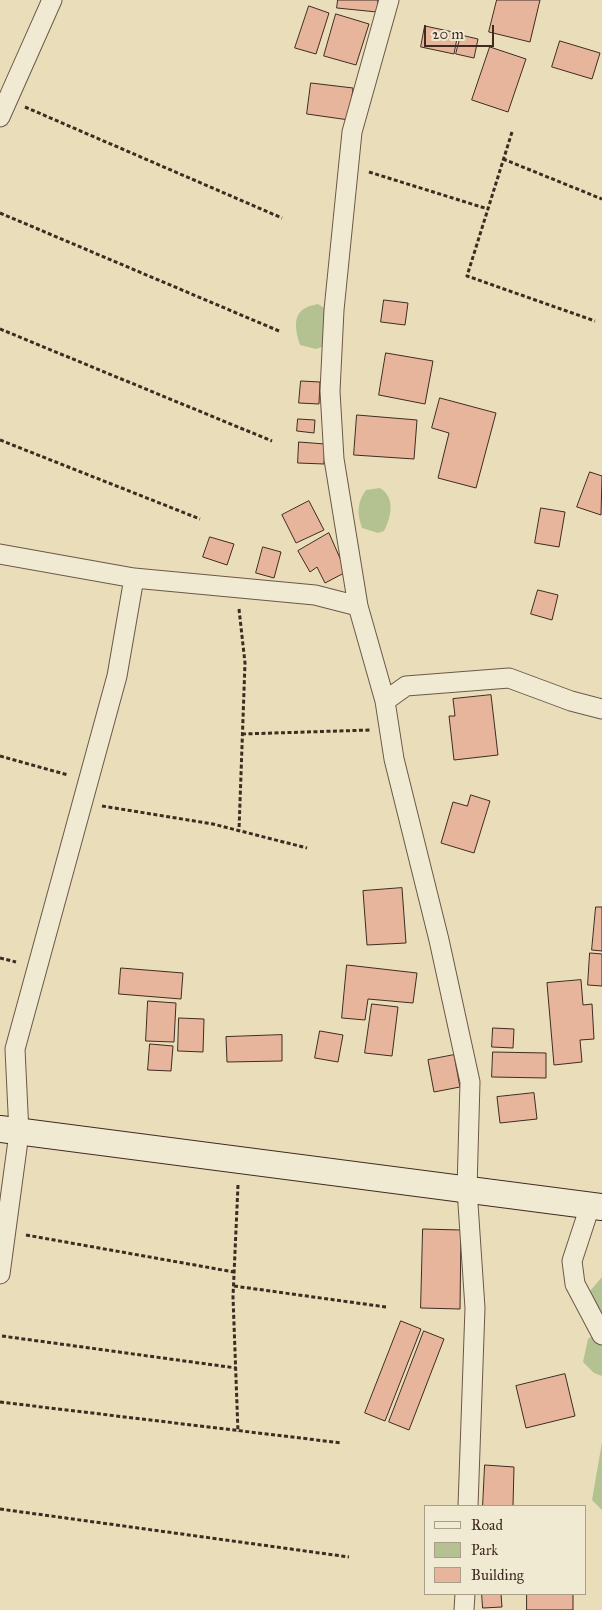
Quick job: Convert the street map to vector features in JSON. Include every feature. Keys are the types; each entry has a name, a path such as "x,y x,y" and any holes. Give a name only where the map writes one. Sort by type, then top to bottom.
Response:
{"street":[{"path":"0,117 52,0"},
{"path":"389,0 352,132 334,310 330,391 334,459 358,606 385,701 394,760 439,940 470,1082 467,1189 475,1308 468,1505"},
{"path":"0,554 134,578 315,595 358,606"},
{"path":"0,1274 15,1049 117,676 134,578"},
{"path":"385,701 406,686 509,678 571,701 602,709"},
{"path":"9,1131 596,1207 572,1260 575,1284 602,1334"},
{"path":"464,1610 465,1595"}],"path":[{"path":"25,107 282,218"},
{"path":"512,132 467,276 595,321"},
{"path":"504,159 602,199"},
{"path":"368,172 488,209"},
{"path":"0,213 279,331"},
{"path":"0,329 272,442"},
{"path":"0,440 200,519"},
{"path":"238,601 245,663 239,830"},
{"path":"242,734 373,730"},
{"path":"0,756 74,777"},
{"path":"93,804 239,830 306,848"},
{"path":"0,958 18,962"},
{"path":"238,1179 234,1272 238,1432"},
{"path":"25,1234 234,1272"},
{"path":"234,1286 386,1307"},
{"path":"2,1336 236,1368"},
{"path":"0,1402 342,1444"},
{"path":"0,1509 349,1557"}],"green space":[{"path":"318,304 326,309 327,339 322,347 316,349 300,345 296,323 299,313 310,306"},
{"path":"380,488 388,496 391,507 384,531 378,533 362,528 359,508 366,490"},
{"path":"602,1277 602,1315 584,1298"},
{"path":"602,1329 602,1376 594,1373 583,1362 588,1339"},
{"path":"602,1442 602,1510 592,1500"}],"building":[{"path":"338,0 378,0 377,12 337,8"},
{"path":"497,0 540,0 530,42 489,32"},
{"path":"309,6 329,13 316,54 295,48"},
{"path":"336,14 369,24 356,65 324,56"},
{"path":"425,26 458,33 454,54 421,47"},
{"path":"461,35 478,39 474,58 456,54"},
{"path":"560,41 600,53 592,79 552,67"},
{"path":"490,47 526,59 508,112 472,100"},
{"path":"311,83 353,88 349,120 307,114"},
{"path":"384,300 408,303 405,325 381,322"},
{"path":"386,353 433,361 425,404 379,395"},
{"path":"301,381 320,382 319,404 299,403"},
{"path":"440,398 496,413 476,488 438,478 449,433 432,428"},
{"path":"357,415 417,420 414,459 354,455"},
{"path":"298,419 315,420 314,433 297,431"},
{"path":"299,442 325,444 324,464 298,463"},
{"path":"590,472 602,476 601,515 577,507"},
{"path":"309,501 324,530 296,543 282,515"},
{"path":"541,508 565,512 559,547 535,543"},
{"path":"329,533 346,572 325,583 317,567 310,572 298,551"},
{"path":"210,537 234,544 227,565 203,557"},
{"path":"263,547 281,552 274,578 256,573"},
{"path":"538,590 558,595 552,620 531,614"},
{"path":"491,695 498,755 454,760 449,716 455,716 453,699"},
{"path":"471,795 490,801 474,853 441,843 453,802 467,806"},
{"path":"402,888 406,943 367,945 363,891"},
{"path":"596,907 602,907 602,951 592,950"},
{"path":"590,953 602,954 602,986 588,985"},
{"path":"347,965 417,973 413,1003 368,999 365,1020 342,1018"},
{"path":"121,968 183,973 181,999 119,994"},
{"path":"581,980 583,1005 592,1004 594,1039 580,1040 582,1062 554,1065 547,983"},
{"path":"148,1001 176,1003 174,1042 146,1041"},
{"path":"372,1004 398,1007 392,1056 365,1053"},
{"path":"179,1018 204,1019 203,1052 178,1051"},
{"path":"493,1028 514,1029 513,1048 492,1047"},
{"path":"320,1031 343,1035 338,1062 315,1058"},
{"path":"282,1035 282,1061 227,1062 226,1037"},
{"path":"150,1044 173,1046 171,1071 148,1070"},
{"path":"493,1052 546,1053 546,1078 492,1077"},
{"path":"454,1055 460,1087 434,1092 428,1060"},
{"path":"534,1093 537,1119 500,1123 497,1097"},
{"path":"423,1229 461,1230 460,1309 421,1308"},
{"path":"401,1321 421,1329 385,1421 365,1413"},
{"path":"424,1331 444,1339 409,1430 389,1422"},
{"path":"565,1374 575,1416 526,1428 516,1386"},
{"path":"485,1465 514,1467 513,1505 483,1505"},
{"path":"482,1595 501,1595 502,1607 483,1608"},
{"path":"527,1595 573,1595 573,1610 527,1610"}]}
